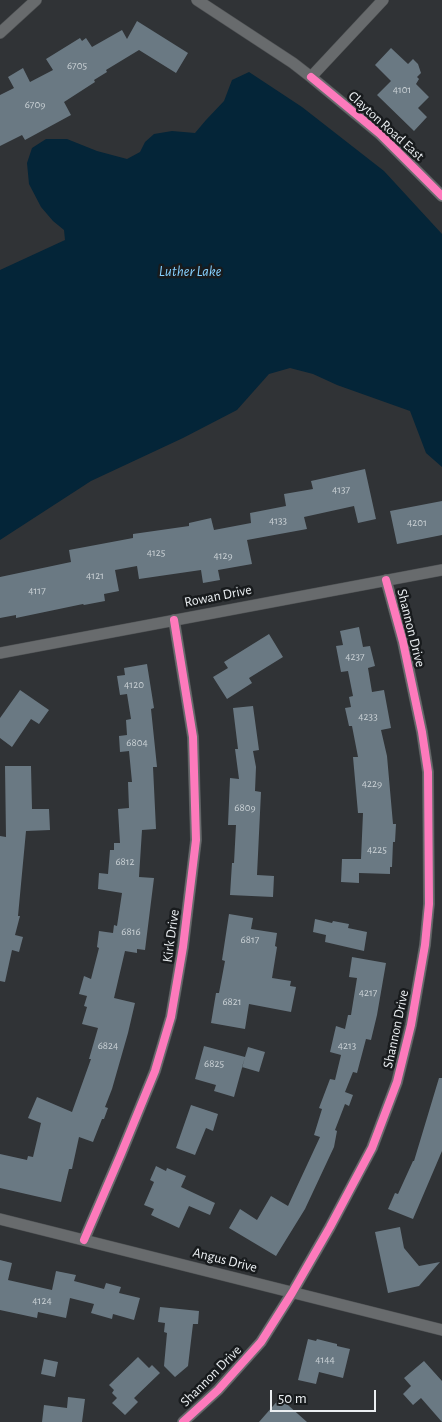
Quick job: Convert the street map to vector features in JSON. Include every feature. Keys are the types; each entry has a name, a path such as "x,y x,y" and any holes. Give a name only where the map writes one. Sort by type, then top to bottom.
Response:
{"street":[{"path":"0,33 36,0"},
{"name":"Clayton Road East","path":"197,0 293,62 380,134 442,196"},
{"path":"311,77 383,0"},
{"name":"Rowan Drive","path":"0,653 442,570"},
{"name":"Shannon Drive","path":"183,1422 218,1390 261,1342 330,1227 375,1140 397,1082 411,1025 425,945 429,904 428,772 422,732 405,651 386,580"},
{"name":"Kirk Drive","path":"84,1240 122,1154 155,1071 172,1017 183,947 196,840 193,737 174,620"},
{"name":"Angus Drive","path":"0,1219 442,1330"}],"water":[{"name":"Luther Lake","path":"249,72 302,107 384,171 442,234 442,467 426,453 410,411 337,385 313,374 290,368 269,374 237,410 183,438 91,481 0,540 0,270 65,240 64,230 41,207 29,184 27,163 32,148 46,139 67,139 97,151 127,159 140,152 145,142 154,134 172,131 195,133 224,101 232,80"}],"building":[{"path":"137,21 188,53 176,73 139,50 106,70 107,72 94,80 95,82 64,102 71,115 25,140 22,135 0,146 0,95 14,88 8,77 23,68 30,82 53,70 46,59 80,38 82,41 86,38 92,47 122,30 127,39"},
{"path":"391,48 408,64 413,59 418,64 421,73 417,77 419,79 416,84 429,97 418,108 427,117 414,131 377,95 391,81 375,65"},
{"path":"365,469 376,519 358,523 354,506 304,517 307,529 247,540 252,564 218,570 220,580 203,583 201,570 139,579 137,566 115,570 119,591 104,594 105,601 16,618 16,615 0,618 0,577 71,562 69,550 133,538 133,534 189,526 189,523 211,518 214,530 251,523 250,513 286,506 284,494 313,489 311,481"},
{"path":"442,501 442,535 397,544 390,511"},
{"path":"359,627 363,647 370,646 375,666 368,668 372,692 384,690 391,728 381,730 387,756 393,824 396,824 390,874 359,873 359,883 341,882 342,859 361,859 363,813 358,813 353,757 358,757 352,726 349,726 345,708 351,707 349,697 353,696 348,671 341,672 336,646 343,645 340,631"},
{"path":"269,634 283,657 249,678 252,683 227,699 213,677 228,668 224,662"},
{"path":"147,664 154,708 151,709 157,767 153,767 156,829 142,830 139,877 154,878 145,950 137,949 137,953 125,951 114,998 135,1003 128,1033 105,1107 108,1108 104,1119 102,1119 93,1142 79,1137 72,1169 69,1169 61,1202 0,1188 0,1154 27,1160 28,1156 33,1157 41,1123 28,1118 37,1097 72,1112 91,1059 89,1059 98,1028 82,1024 87,1007 84,1006 87,996 79,994 84,976 91,979 99,948 97,947 99,931 113,933 114,925 117,926 122,893 98,889 99,873 108,874 110,850 114,850 114,843 120,843 118,809 129,808 128,782 132,782 129,751 120,752 119,736 127,735 126,720 131,719 127,694 120,695 117,676 125,675 124,668"},
{"path":"20,690 49,710 39,724 31,719 12,747 0,738 0,718"},
{"path":"253,706 259,750 253,751 256,767 255,791 261,792 257,875 274,876 273,897 230,895 236,825 228,825 230,778 239,779 235,749 238,749 233,708"},
{"path":"5,766 31,766 32,809 49,809 50,830 26,831 18,916 20,916 15,935 23,937 19,952 12,950 5,982 0,981 0,836 6,837"},
{"path":"229,914 253,918 251,929 277,933 275,946 277,947 272,978 291,981 290,986 296,987 291,1012 249,1004 245,1029 211,1023 216,993 219,993 225,961 222,960"},
{"path":"315,919 349,924 348,928 367,932 364,951 325,942 326,935 313,932"},
{"path":"352,957 386,963 371,1040 366,1039 357,1073 353,1072 345,1092 353,1095 349,1106 345,1104 335,1130 337,1131 334,1147 305,1209 276,1256 229,1228 240,1209 257,1220 271,1196 288,1206 320,1137 314,1135 322,1109 319,1108 330,1079 335,1080 341,1055 330,1052 336,1026 345,1029 348,1015 351,1015 357,978 349,977"},
{"path":"204,1046 245,1057 234,1097 214,1091 216,1085 195,1079"},
{"path":"248,1047 265,1052 259,1072 242,1067"},
{"path":"439,1078 442,1078 442,1151 413,1219 388,1209 395,1193 398,1194 414,1161"},
{"path":"191,1105 218,1114 213,1131 206,1128 195,1155 176,1148"},
{"path":"156,1166 166,1171 167,1168 186,1176 181,1187 215,1203 210,1215 189,1206 179,1228 151,1215 154,1209 144,1205 154,1182 150,1180"},
{"path":"400,1227 404,1248 419,1266 440,1262 419,1286 388,1293 375,1232"},
{"path":"0,1260 12,1263 8,1280 52,1290 56,1271 76,1275 74,1281 104,1289 106,1283 121,1287 119,1293 140,1298 134,1320 113,1314 112,1319 91,1313 94,1304 70,1298 66,1318 38,1312 37,1318 0,1310"},
{"path":"160,1307 199,1311 198,1324 193,1324 188,1366 175,1377 164,1366 167,1333 164,1332 165,1323 158,1322"},
{"path":"308,1339 316,1341 317,1339 350,1349 343,1378 319,1372 316,1384 298,1380"},
{"path":"138,1357 149,1368 152,1365 160,1373 134,1398 138,1402 125,1415 112,1403 117,1398 112,1393 114,1390 109,1385"},
{"path":"44,1359 58,1362 55,1377 41,1374"},
{"path":"424,1361 442,1381 442,1422 421,1398 413,1405 403,1394 411,1386 404,1378"},
{"path":"68,1397 85,1399 82,1422 42,1422 44,1405 67,1408"},
{"path":"280,1398 307,1422 259,1422"}],"cycle path":[{"path":"311,77 380,134 442,196"},
{"path":"183,1422 218,1390 261,1342 330,1227 372,1148 397,1082 411,1025 425,945 429,904 428,772 422,732 403,642 386,580"},
{"path":"84,1240 155,1071 171,1017 183,947 196,840 193,737 174,620"}]}
